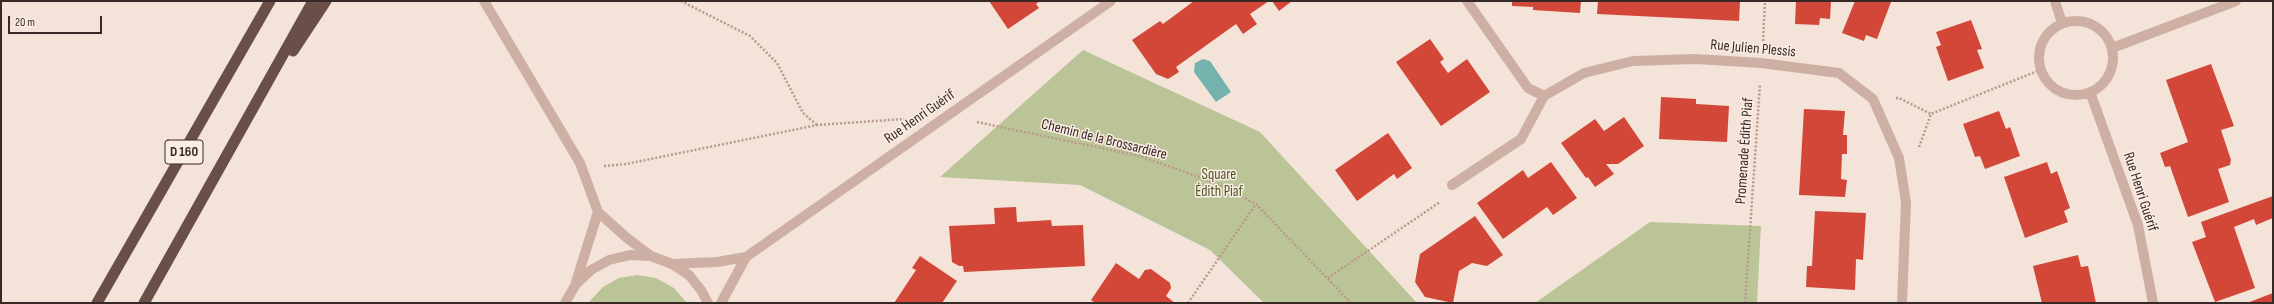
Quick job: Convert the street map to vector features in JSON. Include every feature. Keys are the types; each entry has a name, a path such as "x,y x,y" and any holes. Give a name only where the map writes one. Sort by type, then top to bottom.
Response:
{"highway":[{"name":"D 160","path":"97,303 270,1"},
{"name":"D 160","path":"144,303 313,1"},
{"name":"D 160","path":"244,125 326,1"}],"street":[{"path":"484,1 582,168 598,212 627,238 651,256 672,264 689,275 702,290 708,303"},
{"name":"Rue Henri Guérif","path":"672,264 717,262 746,257 1111,1"},
{"path":"1452,185 1521,139 1544,96 1528,88 1467,1"},
{"path":"2055,1 2062,23"},
{"path":"2112,48 2236,1"},
{"path":"2075,20 2087,22 2098,27 2107,36 2112,48 2112,69 2100,87 2078,96 2066,94 2050,85 2040,70 2038,58 2044,37 2052,28 2062,23 2075,20"},
{"name":"Rue Julien Plessis","path":"1544,96 1584,73 1633,61 1695,59 1762,63 1839,73 1872,99 1899,158 1906,202 1902,303"},
{"name":"Rue Henri Guérif","path":"2090,92 2138,225 2153,303"},
{"path":"565,303 576,284 598,212"},
{"path":"576,284 591,270 609,260 630,255 651,256"},
{"name":"Rue Henri Guérif","path":"721,303 746,257"}],"path":[{"path":"681,1 750,36 777,63 803,113 817,125"},
{"name":"Promenade Édith Piaf","path":"1745,303 1765,1"},
{"path":"1899,158 1917,153 1931,114 2040,70"},
{"path":"1872,99 1899,98 1931,114"},
{"name":"Chemin de la Brossardière","path":"948,116 1138,156 1210,181 1256,204 1351,303"},
{"path":"582,168 626,164 817,125 910,118"},
{"path":"1328,278 1438,205 1452,185"},
{"path":"1188,303 1256,204"}],"green space":[{"name":"Square Édith Piaf","path":"1083,50 1260,132 1417,303 1264,303 1210,250 1080,185 940,177"},
{"path":"1650,222 1761,226 1757,303 1535,303"},
{"path":"637,275 656,278 674,288 687,303 588,303 603,287 619,278"}],"water":[{"path":"1203,59 1210,61 1231,92 1216,102 1194,72 1195,63"}],"building":[{"path":"989,1 1040,1 1036,4 1039,8 1008,29"},
{"path":"1194,1 1269,1 1250,14 1257,24 1243,34 1236,24 1176,67 1179,72 1168,79 1156,74 1132,40 1160,21 1163,24"},
{"path":"1272,1 1292,1 1279,11"},
{"path":"1512,1 1581,1 1580,13 1533,10 1533,7 1512,6"},
{"path":"1598,1 1740,1 1739,21 1597,14"},
{"path":"1796,1 1831,1 1830,19 1820,18 1819,25 1795,24"},
{"path":"1855,1 1891,2 1877,39 1866,35 1864,41 1842,33"},
{"path":"1971,20 1982,49 1977,50 1984,68 1948,81 1936,47 1941,45 1936,32"},
{"path":"1430,39 1444,59 1440,62 1448,73 1467,59 1490,92 1441,126 1396,62"},
{"path":"2211,64 2234,126 2221,130 2231,160 2230,165 2218,169 2229,202 2188,217 2170,166 2165,167 2160,153 2188,142 2166,80"},
{"path":"1661,97 1696,99 1696,104 1729,106 1727,142 1659,139"},
{"path":"1804,109 1845,111 1843,135 1847,135 1847,154 1842,154 1841,179 1847,180 1845,197 1799,195"},
{"path":"1999,111 2006,129 2010,127 2020,156 1985,169 1980,156 1975,157 1963,124"},
{"path":"1624,117 1644,146 1618,164 1606,164 1614,174 1595,187 1588,177 1586,178 1561,143 1595,119 1604,131"},
{"path":"1388,133 1412,168 1397,179 1394,174 1357,201 1335,170"},
{"path":"1551,162 1577,198 1553,215 1547,207 1503,239 1477,203 1523,170 1528,178"},
{"path":"2047,162 2051,174 2057,171 2070,208 2064,211 2068,222 2025,238 2004,177"},
{"path":"2273,196 2273,218 2256,225 2254,219 2234,227 2255,288 2215,302 2192,242 2206,237 2201,222"},
{"path":"1016,207 1017,222 1051,220 1052,226 1083,225 1085,266 964,272 963,266 959,266 952,262 949,226 995,224 994,208"},
{"path":"1815,211 1866,213 1863,260 1856,259 1855,290 1806,287 1807,266 1812,266"},
{"path":"1475,216 1503,255 1487,266 1472,263 1459,271 1453,303 1425,297 1415,282 1420,254"},
{"path":"2078,255 2081,267 2088,266 2096,303 2042,303 2033,266"},
{"path":"920,256 957,281 942,303 894,303 916,270 912,268"},
{"path":"1116,263 1139,279 1145,270 1151,269 1170,283 1171,288 1166,296 1175,303 1095,303 1091,300"},
{"path":"2273,293 2273,303 2247,303"}]}
